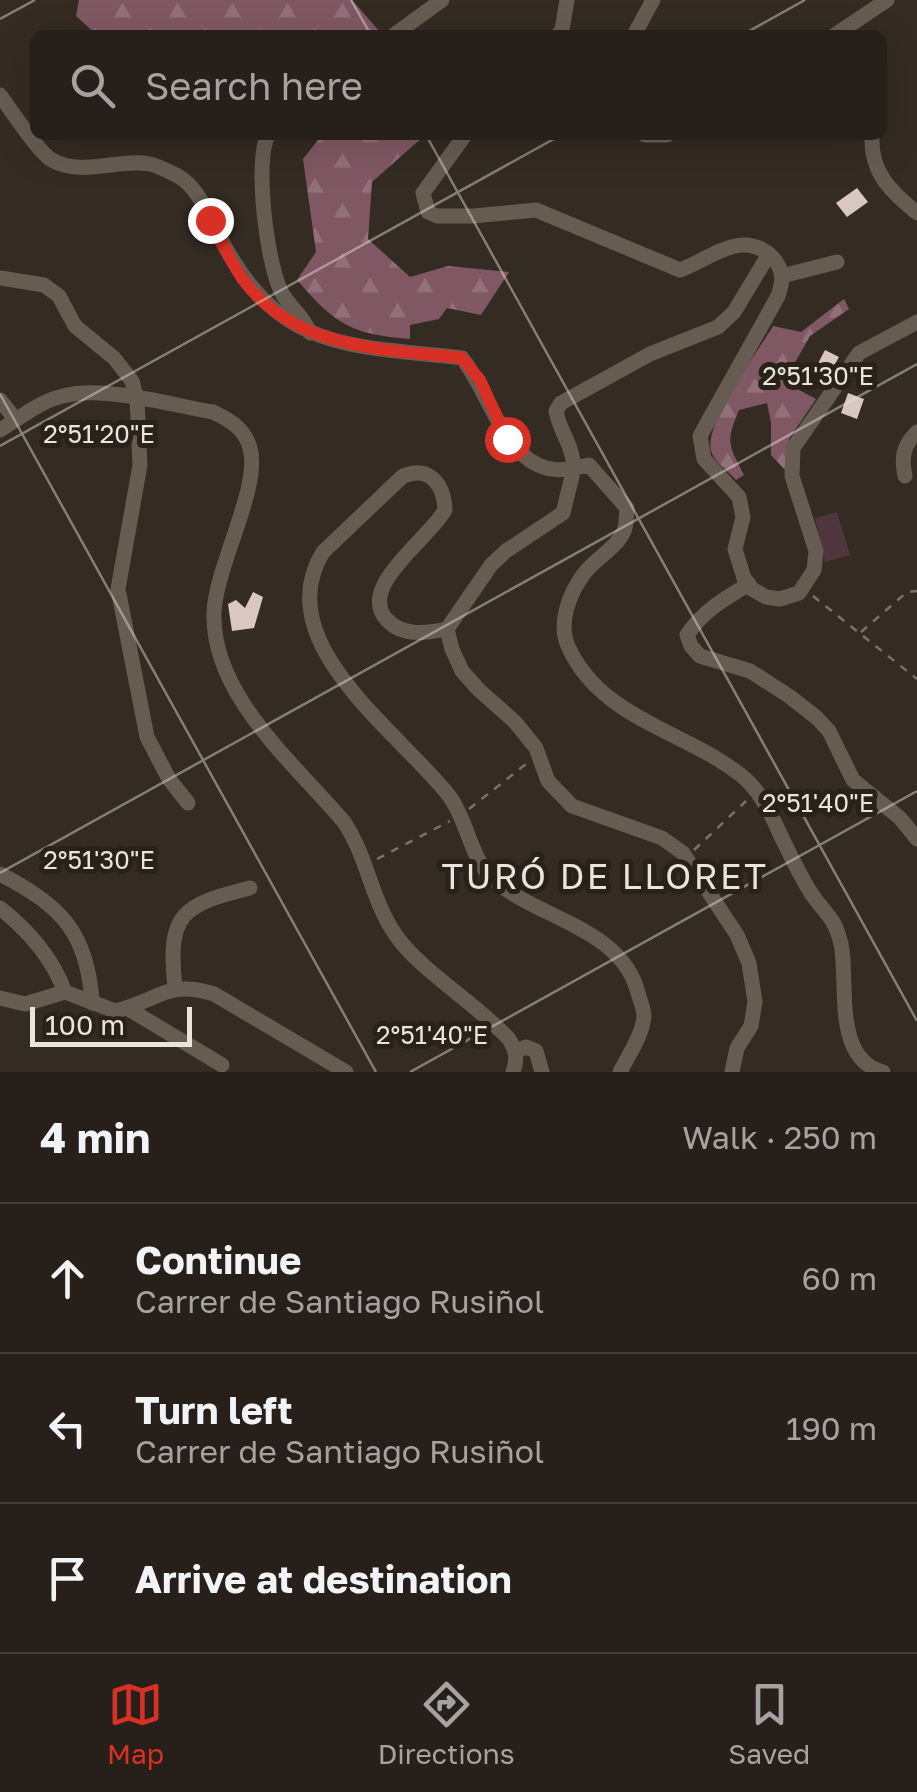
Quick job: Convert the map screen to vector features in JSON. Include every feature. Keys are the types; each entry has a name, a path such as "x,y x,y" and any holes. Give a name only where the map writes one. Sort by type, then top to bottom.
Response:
{"street":[{"path":"401,30 442,0"},
{"path":"562,30 566,0"},
{"path":"637,30 654,0"},
{"path":"843,30 888,0"},
{"path":"0,95 30,133"},
{"path":"35,140 51,160 75,166 149,163 182,178 243,279 279,314 310,333 385,352 462,358 480,380 507,439 520,453 557,472 588,465 627,508 623,534 583,574 565,610 566,643 581,668 616,703 743,776 756,791 813,896 834,919 842,948 844,1004 853,1047 866,1063 883,1072"},
{"path":"265,140 262,169 273,274 310,333"},
{"path":"461,140 423,194 428,212 437,216 492,216 536,210 680,270 740,243 754,245 769,254 781,268 778,296 700,436 704,459 740,497 744,516 735,549 736,562 748,584 766,597 780,599 804,588 814,570 816,551 792,476 792,448 859,353 917,322"},
{"path":"872,140 877,171 890,192 917,214"},
{"path":"620,1072 644,1016 636,984 606,944 494,880 477,856 450,798 337,672 319,642 310,616 310,583 323,552 404,476 414,471 429,474 440,485 445,510 436,526 386,576 379,593 380,608 389,622 404,630 425,634 447,629 490,566 562,513 574,468 572,446 556,411 562,403 650,354 718,327 734,312 769,254"},
{"path":"782,276 838,262"},
{"path":"0,278 44,285 59,296 75,326 114,358 132,380 137,399 140,466 118,589 148,737 168,779 188,803"},
{"path":"0,430 63,396 92,392 213,412 231,420 250,446 252,470 224,562 214,612 220,655 239,700 359,844 375,898 396,937 493,1022 516,1051 513,1072"},
{"path":"0,400 16,420"},
{"path":"905,476 905,446 917,432"},
{"path":"748,584 696,621 687,636 691,646 700,656 750,672 817,718 829,731 853,780 900,818 917,839"},
{"path":"447,629 462,670 515,722 538,754 548,781 572,806 662,838 686,858 737,935 749,963 755,1002 751,1026 737,1048 732,1072"},
{"path":"0,874 45,899 60,915 81,948 92,1004"},
{"path":"175,988 176,929 184,913 214,897 250,888"},
{"path":"0,908 25,928 66,992 114,1011 175,988 192,987 214,994 346,1072"},
{"path":"0,998 24,1004 66,992"},
{"path":"128,1008 222,1065"},
{"path":"516,1051 526,1047 536,1052 542,1072"}],"path":[{"path":"804,588 917,679"},
{"path":"860,633 908,592 917,591"},
{"path":"366,865 460,816 538,754"},
{"path":"686,858 756,791"}],"shaded area":[{"path":"837,512 850,555 825,562 815,518"}],"green space":[{"path":"79,0 352,0 378,30 91,30 76,16"},
{"path":"318,140 419,140 372,182 368,239 410,277 448,266 509,272 481,315 447,308 439,319 410,325 410,339 359,330 323,308 297,280 316,252 303,159"},
{"path":"844,299 849,309 810,336 784,382 816,399 789,439 785,470 771,455 767,403 739,410 731,444 744,475 736,480 711,451 716,423 734,388 773,326 801,332"}],"building":[{"path":"857,188 868,202 847,217 836,203"},
{"path":"825,350 839,357 825,382 812,375"},
{"path":"848,393 864,399 857,419 841,413"},
{"path":"253,592 263,597 254,628 232,631 228,604 236,600 245,608"}],"district":[{"name":"TURÓ DE LLORET","path":"605,877"}],"route":[{"path":"210,220 243,279 298,328 385,352 462,358 480,380 507,439"}]}
